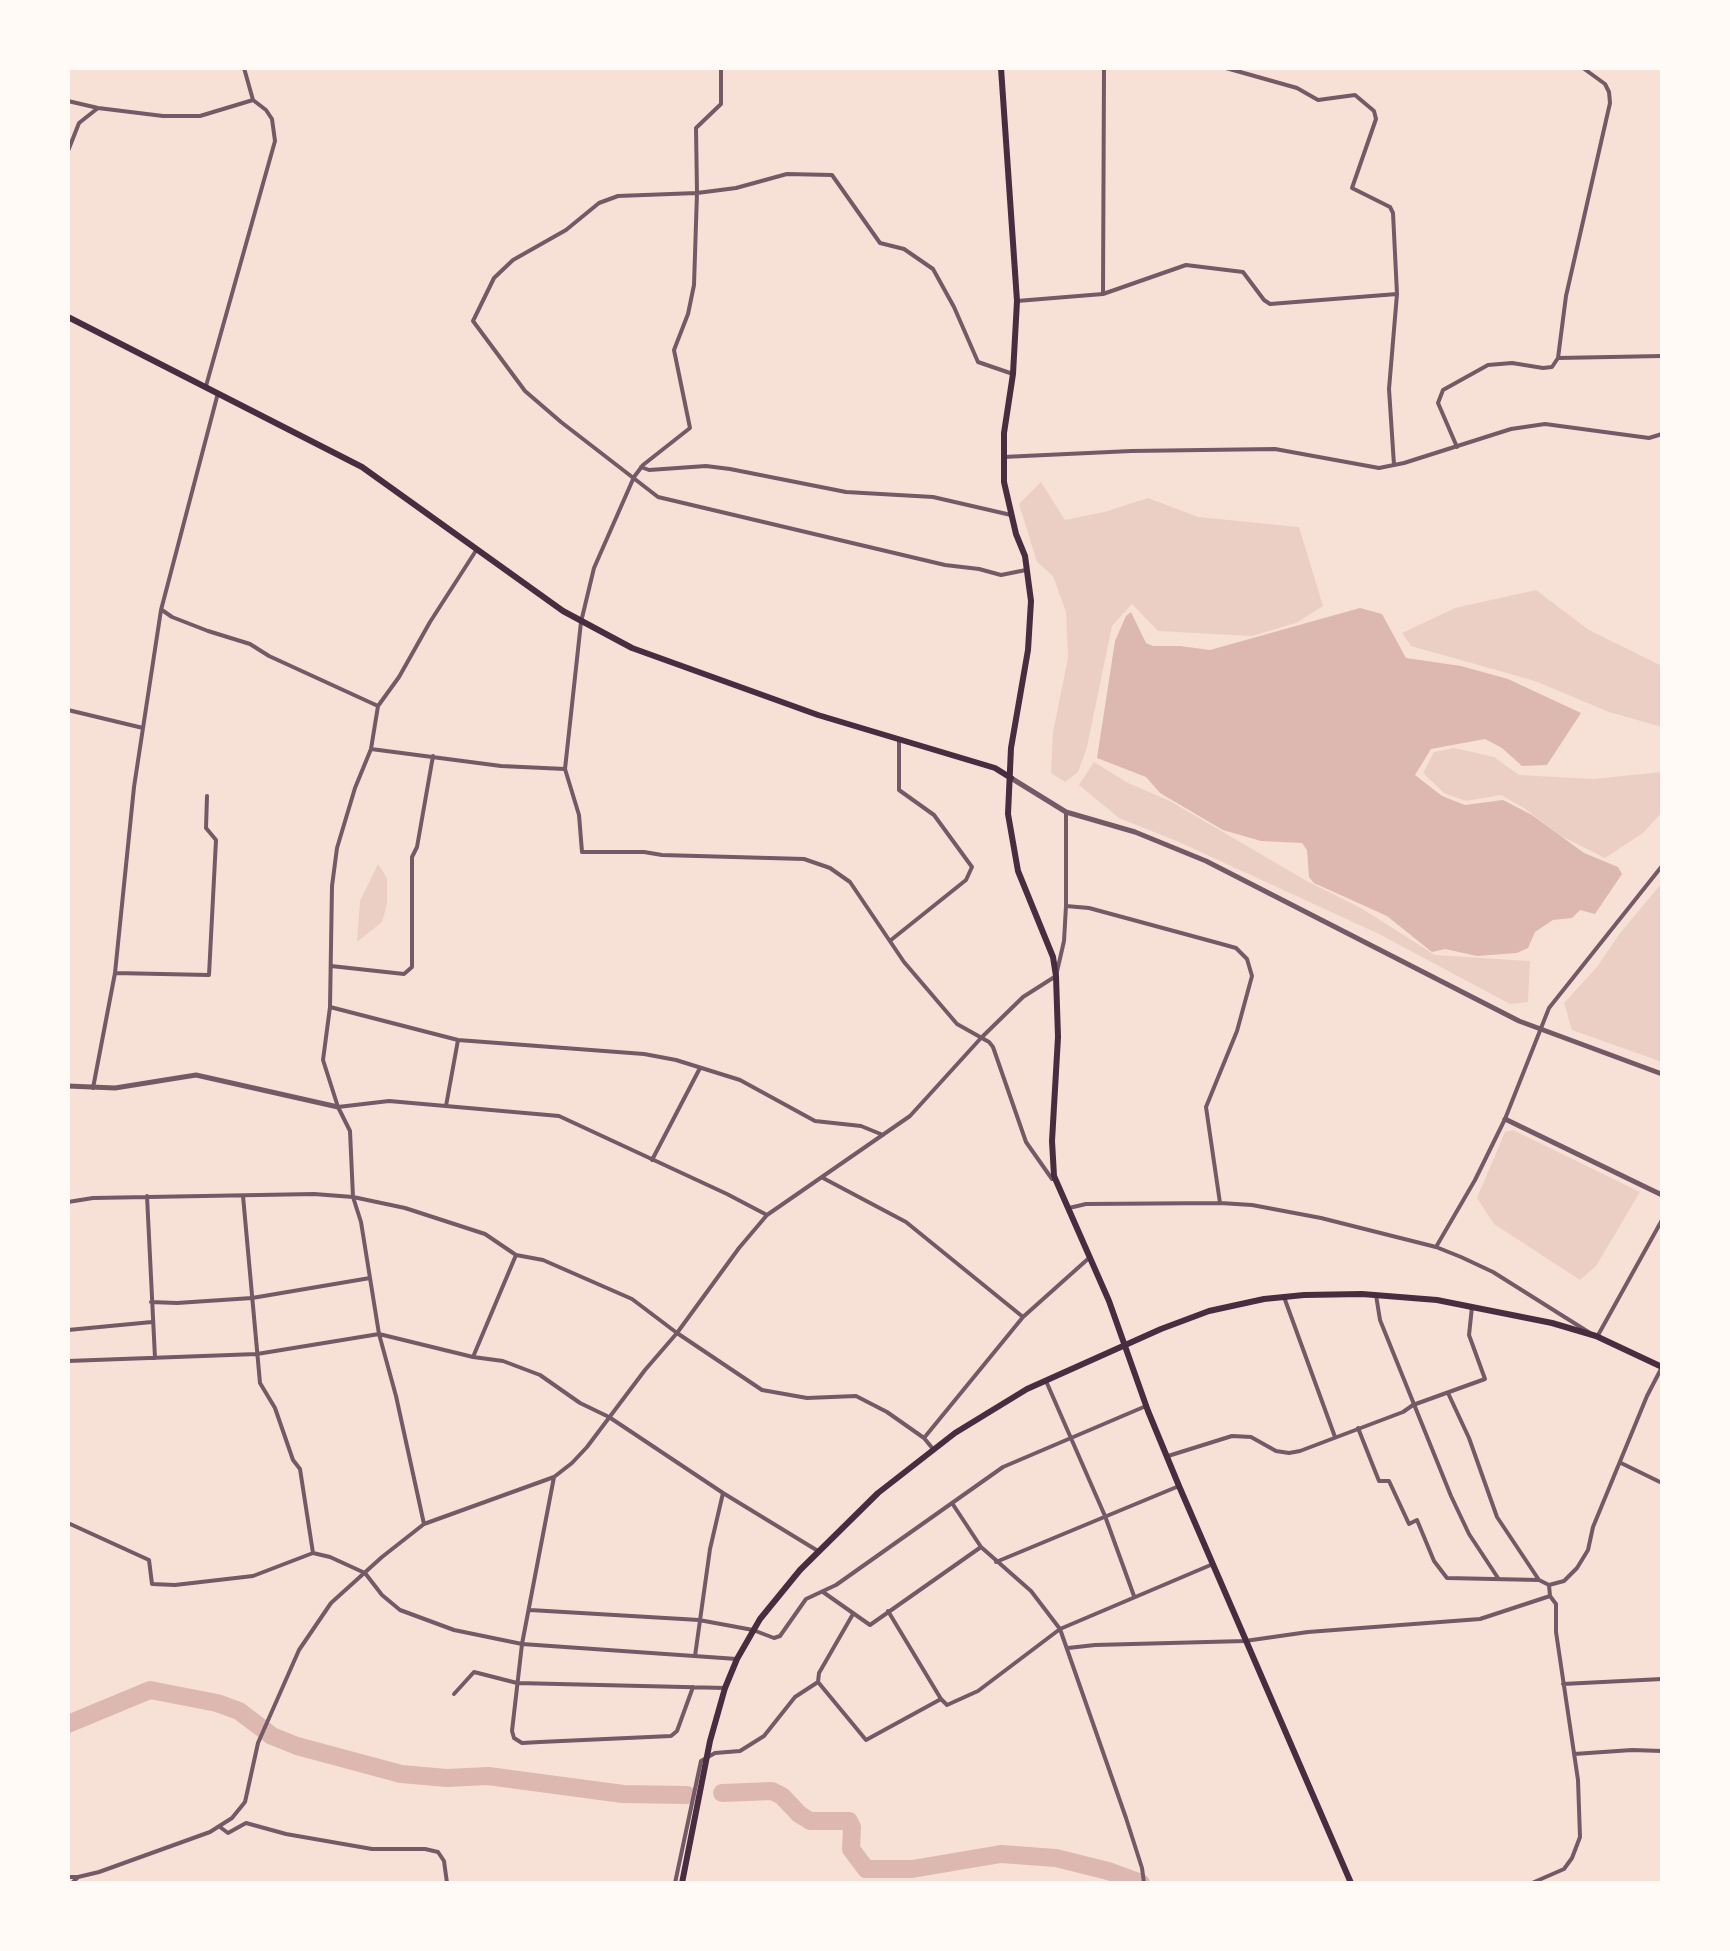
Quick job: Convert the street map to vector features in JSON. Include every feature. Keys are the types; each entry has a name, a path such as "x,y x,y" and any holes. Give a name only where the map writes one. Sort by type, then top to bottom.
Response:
{"main road":[{"path":"1001,68 1017,301 1013,374 1003,457 1004,482 1028,569 1031,620 1011,748 1008,814 1012,846 1025,890 1053,957 1056,976 1058,1037 1052,1141 1057,1185 1126,1345 1166,1456 1351,1883"},
{"path":"68,317 362,467 581,622 663,661 818,715 995,768 1011,778"},
{"path":"682,1883 707,1756 725,1688 753,1630 818,1551 853,1515 933,1450 1005,1401 1209,1311 1284,1297 1376,1295 1437,1300 1552,1323 1598,1338 1662,1367"}],"street":[{"path":"206,386 275,141 272,119 253,100 244,68"},
{"path":"721,68 721,104 696,128 694,285 688,314 674,350 690,428 641,467 634,477 594,568 581,622 565,769 579,815 582,852 804,859 830,868 850,882 904,962 957,1024 993,1047 1026,1142 1057,1185"},
{"path":"1103,294 1104,68"},
{"path":"1226,68 1297,88 1318,100 1355,95 1374,111 1376,119 1352,188 1390,207 1393,213 1397,294 1389,389 1394,465"},
{"path":"1457,447 1438,403 1443,390 1488,365 1512,363 1543,368 1552,367 1558,358 1566,296 1610,103 1605,84 1583,68"},
{"path":"68,101 163,116 200,116 253,100"},
{"path":"68,151 79,123 98,108"},
{"path":"1013,374 978,362 933,269 904,249 880,243 832,175 787,174 736,188 618,196 599,203 566,230 513,260 494,278 473,321 525,391 658,497 1001,575 1028,569"},
{"path":"1017,301 1103,294 1186,265 1243,272 1270,304 1397,294"},
{"path":"1558,358 1662,356"},
{"path":"93,1088 115,973 134,787 161,610 218,393"},
{"path":"1003,457 1275,449 1379,468 1511,429 1545,424 1649,438 1662,434"},
{"path":"641,467 649,470 706,466 730,469 846,492 933,497 1011,515"},
{"path":"424,1524 379,1334 353,1197 350,1131 338,1107 323,1060 330,1007 332,886 337,848 355,788 371,749 378,706 477,549"},
{"path":"161,610 172,617 250,644 269,656 378,706"},
{"path":"68,710 143,728"},
{"path":"891,940 966,880 972,867 934,815 899,790 899,738"},
{"path":"371,749 501,766 565,769"},
{"path":"330,966 404,974 412,967 412,857 417,847 433,756"},
{"path":"1011,778 1066,812 1135,832 1206,861 1471,998 1662,1074"},
{"path":"115,973 209,975 216,840 206,828 207,796"},
{"path":"68,1877 99,1872 220,1827 232,1818 245,1802 258,1743 299,1650 331,1603 424,1524 554,1477 587,1447 767,1215 910,1116 1023,997 1056,976 1064,941 1066,812"},
{"path":"1436,1247 1505,1119 1549,1008 1662,866"},
{"path":"1066,906 1089,908 1236,948 1247,959 1252,976 1237,1031 1206,1107 1220,1203"},
{"path":"330,1007 458,1040 644,1054 740,1080 815,1121 861,1126 883,1135"},
{"path":"446,1106 458,1040"},
{"path":"652,1160 700,1068"},
{"path":"68,1086 115,1088 196,1075 338,1107 389,1101 559,1116 767,1215"},
{"path":"1505,1119 1662,1195"},
{"path":"821,1177 906,1222 1023,1317"},
{"path":"68,1202 147,1196 314,1194 353,1197 405,1208 485,1234 516,1255 543,1260 632,1299 762,1390 807,1398 856,1396 887,1412 924,1438 933,1450"},
{"path":"147,1196 155,1359"},
{"path":"243,1196 260,1383 275,1408 293,1460 300,1469 313,1553"},
{"path":"1069,1208 1086,1204 1220,1203 1293,1211 1436,1247 1493,1272 1598,1338 1662,1220"},
{"path":"473,1357 516,1255"},
{"path":"924,1438 1023,1317 1089,1258"},
{"path":"151,1302 252,1298 370,1278"},
{"path":"1376,1295 1380,1320 1413,1405 1469,1534 1498,1578"},
{"path":"1284,1297 1335,1437"},
{"path":"1166,1456 1232,1436 1251,1437 1276,1451 1300,1451 1485,1379 1469,1335 1472,1307"},
{"path":"68,1330 152,1322"},
{"path":"68,1361 257,1354 379,1334 473,1357 503,1361 540,1375 818,1551"},
{"path":"1358,1428 1379,1481 1389,1481 1409,1524 1417,1520 1434,1561 1447,1578 1539,1580 1549,1585 1564,1581 1588,1550 1593,1527 1662,1367"},
{"path":"1046,1381 1105,1516 1134,1596"},
{"path":"1448,1393 1469,1438 1497,1517 1539,1580"},
{"path":"530,1610 699,1620 753,1630 774,1638 780,1636 806,1599 836,1585 1003,1467 1146,1406"},
{"path":"1620,1462 1662,1483"},
{"path":"554,1477 522,1644 512,1731 514,1738 522,1743 671,1736 677,1731 693,1687"},
{"path":"996,1562 1179,1486"},
{"path":"695,1656 710,1549 723,1493"},
{"path":"952,1503 981,1547 1031,1591 1060,1629 1134,1843 1144,1883"},
{"path":"68,1523 149,1560 152,1584 175,1585 253,1576 313,1553 365,1573 382,1595 400,1610 454,1630 522,1644 737,1659"},
{"path":"822,1591 870,1625 981,1547"},
{"path":"888,1611 947,1705 978,1691 1060,1629 1213,1564"},
{"path":"1532,1883 1564,1869 1580,1837 1578,1780 1556,1632 1556,1604 1550,1596 1549,1585"},
{"path":"1068,1648 1245,1641 1308,1632 1480,1619 1550,1596"},
{"path":"853,1614 819,1673 818,1682 866,1740 941,1699"},
{"path":"454,1694 474,1672 517,1683 725,1688"},
{"path":"1563,1684 1662,1679"},
{"path":"675,1883 699,1765 707,1756 740,1751 764,1736 795,1697 818,1682"},
{"path":"1574,1754 1662,1751"},
{"path":"220,1827 228,1833 246,1823 286,1834 372,1849 425,1849 438,1852 442,1856 447,1883"},
{"path":"72,1883 78,1877"}],"shaded area":[{"path":"1041,482 1065,520 1148,498 1198,517 1299,527 1323,606 1296,623 1252,636 1158,631 1132,604 1112,626 1087,747 1078,772 1065,782 1051,773 1053,732 1068,658 1066,612 1053,576 1037,562 1019,504"},
{"path":"1536,590 1589,630 1662,666 1662,727 1609,712 1535,681 1411,646 1402,633 1455,608"},
{"path":"1360,608 1382,614 1406,658 1461,666 1508,679 1581,713 1547,765 1522,766 1502,748 1485,739 1431,749 1415,775 1442,796 1465,805 1503,800 1532,815 1584,853 1618,867 1622,874 1595,914 1580,910 1572,918 1553,920 1535,932 1528,948 1517,953 1477,956 1445,949 1432,952 1387,916 1314,883 1309,877 1307,850 1302,843 1261,841 1223,830 1160,793 1146,777 1097,758 1115,641 1126,616 1131,612 1146,643 1210,650"},
{"path":"1454,748 1494,757 1519,775 1594,779 1661,772 1662,812 1643,833 1605,858 1561,836 1501,795 1466,801 1444,793 1423,773 1434,752"},
{"path":"1094,762 1361,908 1435,955 1530,961 1528,1002 1510,1004 1379,934 1179,842 1119,818 1079,785"},
{"path":"378,864 387,878 387,904 382,922 357,942 360,901"},
{"path":"1662,883 1662,1062 1572,1030 1564,1003 1597,967 1620,933"},
{"path":"1513,1130 1640,1192 1596,1266 1580,1280 1494,1224 1477,1198 1505,1132"}],"waterway":[{"path":"68,1724 150,1690 217,1703 239,1711 272,1736 297,1746 401,1774 447,1778 488,1776 623,1794 687,1795"},
{"path":"722,1793 772,1791 810,1821 849,1821 852,1827 851,1849 866,1869 912,1869 1001,1854 1056,1858 1141,1883"}]}
